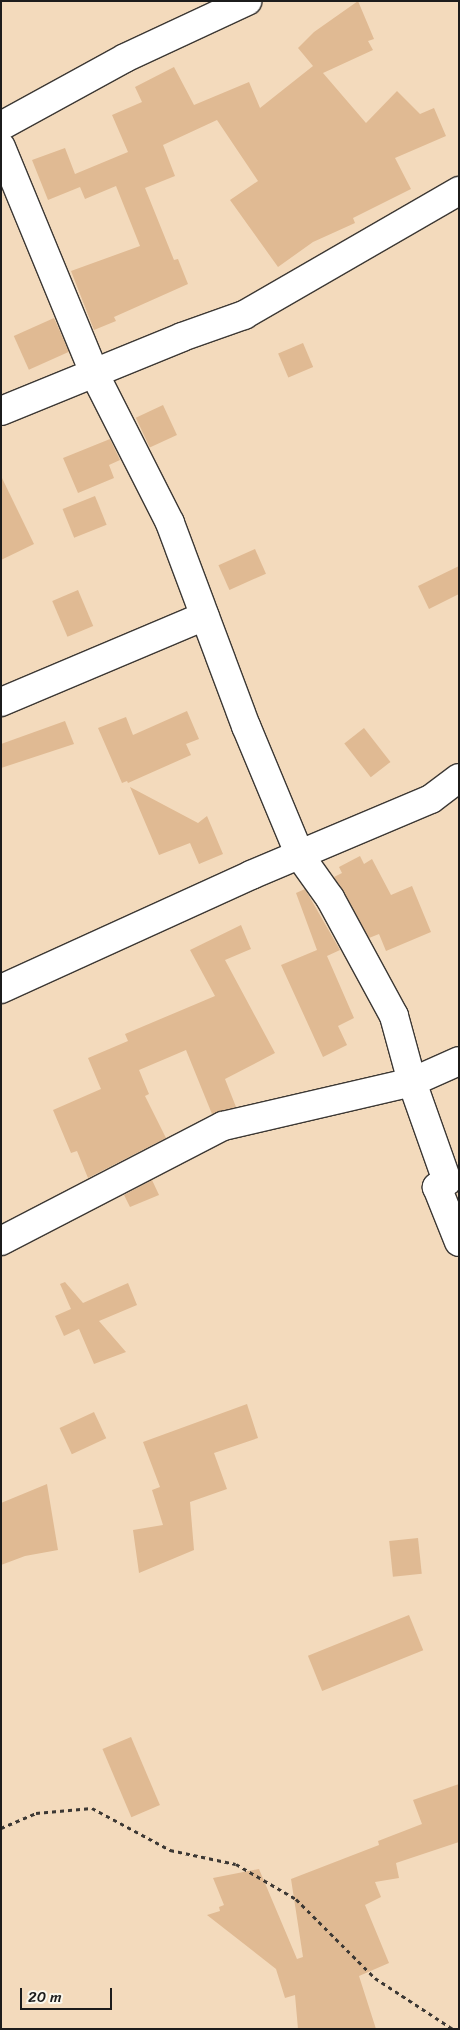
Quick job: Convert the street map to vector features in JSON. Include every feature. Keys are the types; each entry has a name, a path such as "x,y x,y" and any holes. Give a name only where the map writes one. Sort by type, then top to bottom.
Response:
{"street":[{"path":"1,126 125,58 247,1"},
{"path":"1,147 95,375 170,523 204,616 300,856 330,898 394,1016 412,1082 447,1181 437,1187 459,1242"},
{"path":"1,411 95,375 182,336 244,315 459,191"},
{"path":"1,702 204,616"},
{"path":"1,989 251,875 300,856 431,799 459,778"},
{"path":"1,1241 223,1126 412,1082 459,1061"}],"path":[{"path":"1,1828 36,1814 92,1808 170,1850 236,1864 296,1899 375,1978 453,2029"}],"building":[{"path":"358,1 374,39 368,41 373,50 323,73 366,123 397,91 420,114 434,108 446,136 395,158 411,189 353,218 355,223 313,242 278,267 230,200 258,181 217,120 163,145 175,176 145,188 174,260 178,259 188,284 114,317 116,321 94,330 71,271 140,246 116,186 85,199 80,187 48,200 32,160 65,148 75,174 128,152 112,115 142,102 135,87 174,67 194,105 249,82 260,108 313,66 298,48 314,32"},
{"path":"54,318 69,352 29,370 14,336"},
{"path":"303,343 313,367 288,377 278,354"},
{"path":"163,405 177,435 150,448 136,418"},
{"path":"110,439 120,460 109,465 114,478 78,493 63,458"},
{"path":"1,476 34,544 1,560"},
{"path":"95,496 107,525 74,538 63,509"},
{"path":"255,549 266,574 229,590 218,565"},
{"path":"459,566 459,594 429,609 418,586"},
{"path":"78,590 93,626 67,637 52,601"},
{"path":"187,711 199,739 186,744 191,755 128,783 127,781 122,783 98,728 126,717 133,735"},
{"path":"65,721 74,744 1,768 1,744"},
{"path":"364,728 390,762 371,777 344,743"},
{"path":"130,787 198,823 207,816 223,854 199,864 190,843 159,855"},
{"path":"360,856 364,864 372,859 391,895 412,886 431,932 386,951 379,934 369,938 334,877 342,873 339,867"},
{"path":"305,889 340,950 327,956 354,1018 338,1026 347,1045 323,1057 281,965 317,950 296,893"},
{"path":"241,925 251,949 225,960 275,1053 225,1079 236,1107 212,1114 186,1050 139,1070 149,1094 145,1096 166,1138 88,1178 77,1151 71,1153 53,1110 101,1089 88,1058 128,1041 125,1034 215,996 190,950"},
{"path":"152,1180 159,1195 130,1207 124,1195"},
{"path":"65,1282 83,1303 128,1283 137,1305 99,1321 126,1352 94,1364 79,1329 64,1336 55,1316 71,1309 60,1284"},
{"path":"247,1404 258,1438 214,1453 227,1489 190,1502 194,1550 139,1573 133,1530 163,1525 152,1490 160,1487 143,1442"},
{"path":"94,1412 106,1438 72,1454 60,1428"},
{"path":"47,1484 58,1550 25,1556 1,1565 1,1503"},
{"path":"418,1538 422,1574 393,1577 389,1541"},
{"path":"409,1615 423,1650 322,1691 308,1656"},
{"path":"131,1737 160,1805 131,1817 102,1749"},
{"path":"459,1784 459,1842 396,1863 399,1878 375,1882 381,1897 365,1905 389,1963 359,1976 376,2029 298,2029 295,1995 285,1998 276,1969 207,1915 220,1911 219,1907 224,1905 213,1878 259,1869 297,1959 303,1957 291,1879 379,1845 378,1841 422,1824 413,1800"}]}
